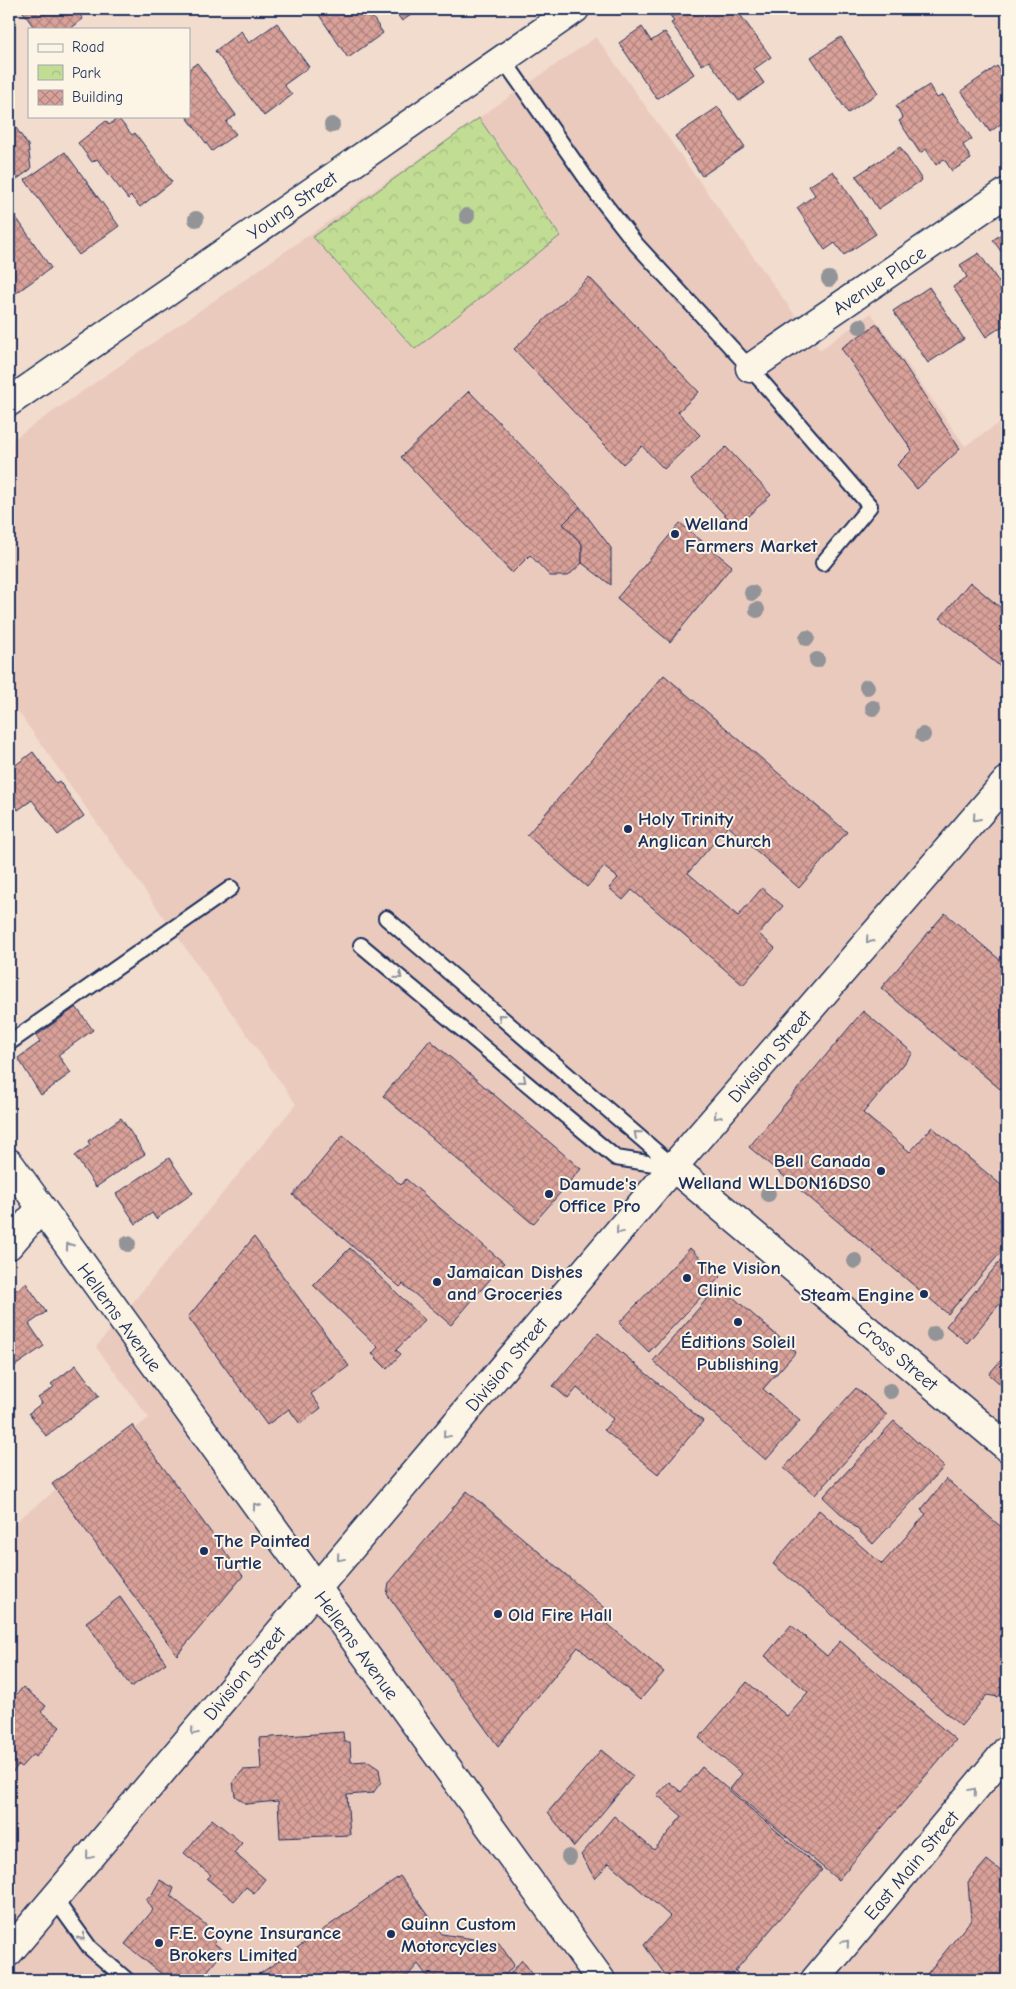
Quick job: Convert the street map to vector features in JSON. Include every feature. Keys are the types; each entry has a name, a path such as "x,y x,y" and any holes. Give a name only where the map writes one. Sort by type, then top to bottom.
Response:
{"street":[{"name":"Young Street","path":"9,402 575,9"},
{"name":"Avenue Place","path":"750,368 1007,192"},
{"name":"Division Street","path":"9,1952 673,1167 1007,781"},
{"name":"Hellems Avenue","path":"9,1163 315,1588 601,1980"},
{"name":"Cross Street","path":"673,1167 1007,1447"},
{"path":"9,1245 41,1208"},
{"name":"East Main Street","path":"815,1980 1007,1750"}],"lane":[{"path":"503,59 597,194 636,244 750,368 870,506 823,563"},
{"path":"9,1043 230,888"},
{"path":"386,918 673,1167"},
{"path":"361,944 616,1158 673,1167"},
{"path":"54,1898 90,1948 127,1980"}],"shaded area":[{"path":"596,37 820,350 871,313 965,446 1007,418 1007,1980 9,1980 9,1532 20,1518 149,1418 96,1347 296,1104 9,699 9,442"}],"green space":[{"path":"479,118 560,236 415,349 313,237"}],"building":[{"path":"21,9 76,9 83,19 71,28 34,28"},
{"path":"315,9 367,9 383,33 348,58"},
{"path":"393,9 420,9 402,21"},
{"path":"679,9 736,9 771,57 754,69 764,83 739,101 709,61 702,65 671,23 674,21 670,15"},
{"path":"277,23 309,67 284,85 292,95 264,116 215,51 241,31 249,43"},
{"path":"642,27 651,41 665,32 694,74 657,99 619,43"},
{"path":"841,37 878,93 848,113 811,57"},
{"path":"197,63 236,115 226,122 236,134 212,151 187,118 190,118 190,68"},
{"path":"997,66 1007,81 1007,119 990,132 961,91"},
{"path":"929,85 937,98 943,95 972,139 963,145 971,159 952,171 944,159 936,165 926,149 920,153 899,121 903,118 896,106"},
{"path":"718,107 745,147 702,176 675,136"},
{"path":"118,118 132,135 135,133 172,182 140,207 131,196 128,199 97,159 92,162 78,143 106,121 109,125"},
{"path":"11,121 28,145 31,169 9,185 9,123"},
{"path":"900,147 922,180 878,209 856,176"},
{"path":"65,152 119,226 79,255 25,180"},
{"path":"833,171 876,234 844,255 835,243 825,250 797,208 815,195 809,186"},
{"path":"9,207 51,268 16,293 9,282"},
{"path":"1007,230 1007,260 993,240"},
{"path":"979,253 1007,294 1007,323 986,337 953,287 967,277 960,265"},
{"path":"589,277 699,392 678,412 700,435 664,469 642,446 623,464 514,349"},
{"path":"929,287 964,339 928,363 893,311"},
{"path":"877,324 960,449 917,489 897,465 912,450 841,348"},
{"path":"469,391 580,507 563,524 582,544 582,563 568,576 550,576 530,555 512,573 401,457"},
{"path":"726,447 771,495 736,527 691,479"},
{"path":"580,507 611,548 611,585 582,563 582,544 563,524"},
{"path":"680,523 732,566 670,642 617,598"},
{"path":"970,582 1007,613 1007,672 940,618"},
{"name":"Holy Trinity Anglican Church","path":"664,675 847,832 799,888 728,826 688,873 738,916 762,888 783,906 759,934 775,948 743,985 632,890 623,900 609,888 618,878 604,867 587,887 527,835"},
{"path":"33,752 56,783 59,781 84,816 58,835 32,800 18,810 13,804 9,807 9,770"},
{"path":"945,913 1007,966 1007,1080 1000,1089 881,988"},
{"path":"76,1007 93,1030 58,1055 71,1073 41,1095 18,1058 40,1042 36,1036"},
{"name":"Bell Canada Welland WLLDON16DS0","path":"863,1011 913,1053 863,1113 910,1152 932,1127 1007,1190 1007,1245 948,1314 749,1147"},
{"path":"430,1040 581,1169 533,1224 383,1096"},
{"path":"121,1118 145,1154 96,1187 75,1156 90,1145 88,1141"},
{"path":"343,1135 401,1185 406,1179 504,1263 451,1325 403,1284 400,1287 293,1195"},
{"path":"169,1158 193,1193 156,1219 152,1213 136,1224 116,1194"},
{"path":"254,1237 349,1366 311,1394 321,1408 300,1424 289,1409 267,1425 188,1317"},
{"path":"350,1248 425,1320 396,1350 401,1354 387,1369 372,1354 378,1347 313,1285"},
{"path":"690,1248 720,1277 649,1352 619,1323"},
{"path":"1007,1253 1007,1295 967,1343 946,1326"},
{"path":"26,1283 46,1312 29,1324 44,1346 9,1370 9,1288 11,1286 15,1291"},
{"path":"719,1285 796,1352 763,1389 800,1421 766,1460 653,1361"},
{"path":"598,1333 703,1421 658,1474 604,1430 613,1419 577,1388 568,1399 553,1386"},
{"path":"1007,1353 1007,1390 989,1374"},
{"path":"76,1365 99,1396 46,1436 29,1413 42,1403 38,1398 54,1387 51,1384"},
{"path":"856,1388 887,1415 815,1495 784,1468"},
{"path":"894,1421 944,1467 873,1544 823,1497"},
{"path":"132,1425 243,1576 177,1655 52,1484"},
{"path":"946,1479 1007,1532 1007,1686 998,1697 987,1695 961,1726 773,1564 819,1510 882,1564 926,1514 921,1510"},
{"path":"467,1491 610,1612 603,1620 664,1672 640,1700 578,1647 498,1746 387,1594 389,1583"},
{"path":"120,1597 166,1663 131,1687 86,1622"},
{"path":"791,1625 827,1656 840,1641 956,1740 838,1880 730,1789 742,1774 699,1738 747,1682 787,1716 808,1692 765,1656"},
{"path":"9,1687 17,1694 23,1687 46,1706 41,1712 60,1727 36,1757 32,1755 21,1767 18,1765 13,1772 9,1768"},
{"path":"343,1732 344,1742 350,1742 351,1762 367,1761 379,1769 381,1782 373,1793 347,1795 350,1835 280,1838 278,1801 246,1804 235,1796 233,1782 243,1770 261,1769 259,1738"},
{"path":"601,1750 633,1776 574,1847 548,1812"},
{"path":"702,1767 822,1870 735,1971 738,1973 732,1980 669,1980 644,1945 670,1916 609,1863 595,1879 581,1855 614,1816 654,1850 682,1816 657,1795 669,1782 681,1792"},
{"path":"212,1819 242,1843 234,1853 265,1879 254,1893 246,1887 234,1901 207,1879 211,1875 184,1853"},
{"path":"987,1860 1007,1874 1007,1980 922,1980 971,1920 968,1882"},
{"path":"400,1876 442,1934 499,1943 514,1965 501,1980 430,1980 418,1964 404,1980 251,1980"},
{"path":"160,1880 174,1888 171,1896 219,1936 214,1943 224,1951 200,1980 169,1980 125,1944 153,1910 146,1899 151,1896"},
{"path":"522,1960 537,1980 505,1980"},
{"path":"88,1973 96,1980 82,1980"}],"place":[{"name":"Welland Farmers Market","path":"675,534"},
{"name":"Holy Trinity Anglican Church","path":"628,829"},
{"name":"Bell Canada Welland WLLDON16DS0","path":"881,1171"},
{"name":"Damude's Office Pro","path":"549,1194"},
{"name":"The Vision Clinic","path":"687,1278"},
{"name":"Jamaican Dishes and Groceries","path":"437,1282"},
{"name":"Steam Engine","path":"924,1294"},
{"name":"Éditions Soleil Publishing","path":"738,1322"},
{"name":"The Painted Turtle","path":"204,1551"},
{"name":"Old Fire Hall","path":"498,1614"},
{"name":"Quinn Custom Motorcycles","path":"391,1934"},
{"name":"F.E. Coyne Insurance Brokers Limited","path":"159,1943"}]}
